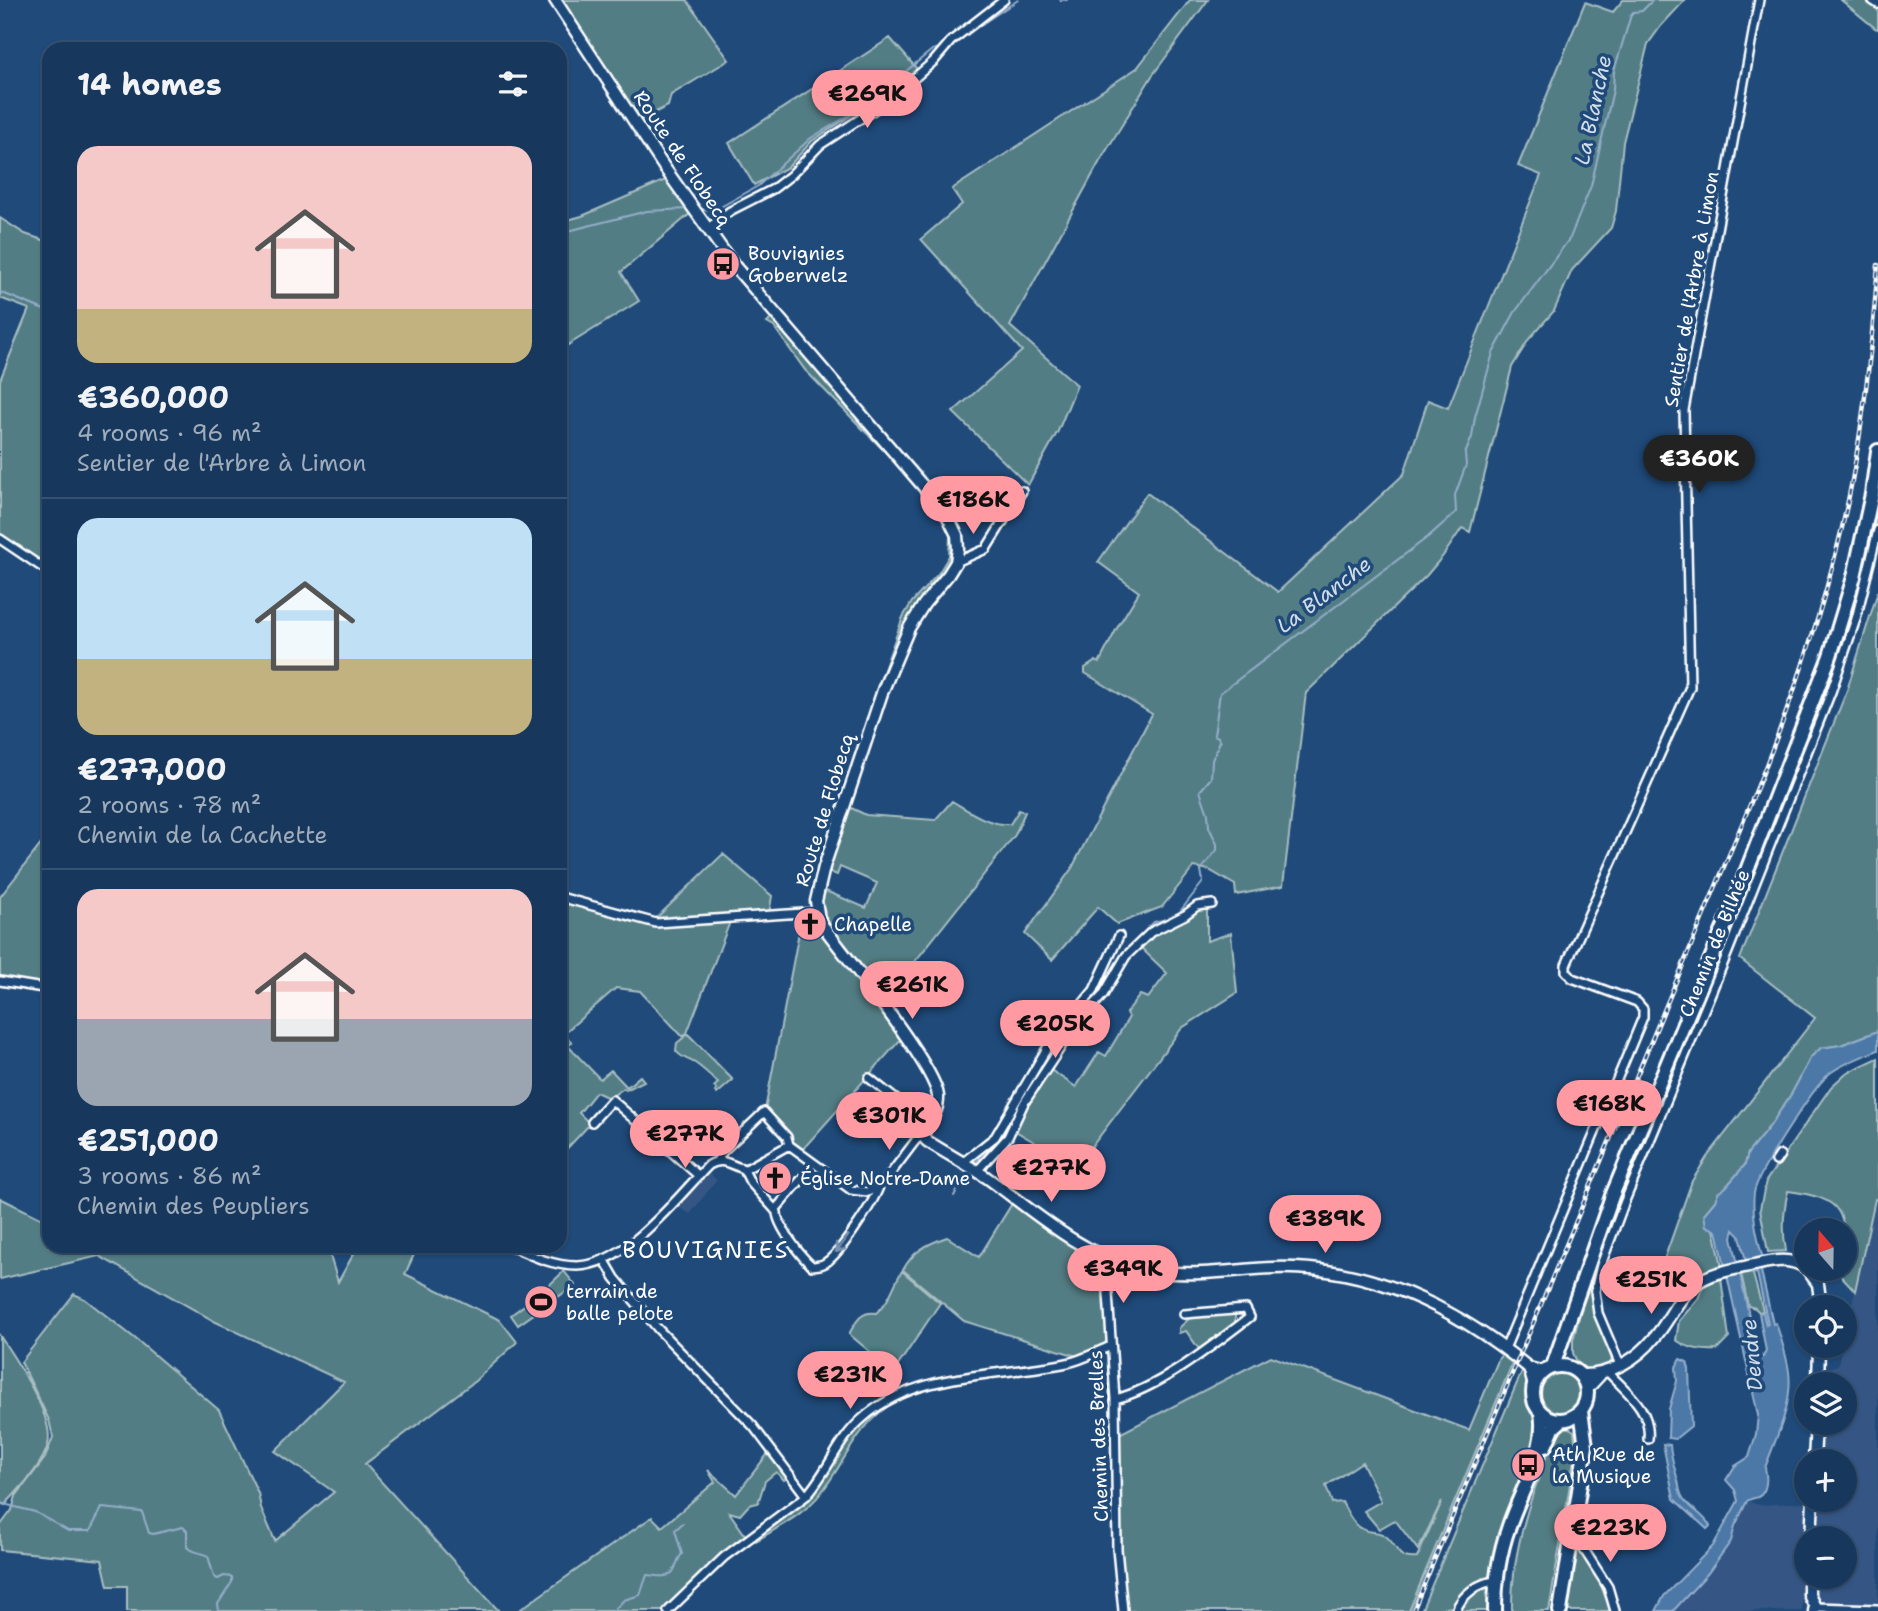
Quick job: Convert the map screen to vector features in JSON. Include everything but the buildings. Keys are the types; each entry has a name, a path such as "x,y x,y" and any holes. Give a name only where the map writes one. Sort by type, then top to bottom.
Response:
{"highway":[{"path":"1494,1611 1496,1581 1508,1528 1541,1441 1541,1413 1533,1398 1536,1379 1550,1367 1572,1318 1612,1196 1734,904 1830,656 1854,577 1872,494 1878,451"},
{"path":"1503,1611 1506,1572 1517,1520 1551,1432 1581,1410 1587,1400 1587,1389 1569,1347 1572,1318"},
{"path":"1550,1367 1565,1366 1579,1373"},
{"path":"1560,1611 1586,1446 1581,1410"},
{"path":"1541,1413 1551,1419 1564,1420 1578,1428 1582,1447 1554,1611"}],"street":[{"name":"Route de Flobecq","path":"555,0 707,229 744,279 946,513 957,535 956,562 916,616 891,668 824,867 816,901 823,926 936,1084 938,1106 922,1135"},
{"path":"707,229 730,211 773,189 820,145 888,100 934,61 951,41 1004,0"},
{"name":"Sentier de l'Arbre à Limon","path":"1505,1349 1643,1017 1643,1009 1637,1003 1572,978 1566,971 1567,960 1690,687 1684,410 1759,0"},
{"path":"1872,0 1878,4"},
{"name":"Route de Flobecq","path":"956,562 986,549 1022,491"},
{"name":"Chemin de Bilhée","path":"1620,1365 1598,1313 1595,1291 1601,1265 1745,910 1843,658 1867,581 1878,530"},
{"path":"0,539 42,567"},
{"path":"567,899 656,923 818,912"},
{"path":"969,1167 1008,1137 1024,1103 1063,1044 1103,995 1126,956 1151,932 1197,906 1212,904"},
{"path":"969,1167 995,1137 1050,1043 1094,990 1119,936"},
{"path":"0,981 42,988"},
{"path":"869,1078 928,1125"},
{"path":"592,1122 612,1100 699,1176"},
{"path":"525,1253 535,1258 580,1266 604,1259 626,1247 717,1161 723,1151 764,1112 787,1137 789,1144 851,1190 868,1192 879,1187"},
{"path":"717,1161 744,1170 750,1182 775,1210 806,1261 812,1266 823,1264 832,1257 867,1210 879,1187 922,1135 927,1141 1076,1241 1112,1260 1137,1268 1170,1273 1285,1268 1349,1275 1388,1286 1453,1314 1529,1368 1540,1371 1550,1367"},
{"path":"744,1170 789,1144"},
{"path":"775,1210 805,1175"},
{"path":"604,1259 615,1278 658,1329 753,1426 806,1496"},
{"name":"Chemin des Brelles","path":"1112,1260 1107,1278 1115,1399 1117,1549 1123,1611"},
{"path":"1587,1389 1604,1373 1649,1344 1685,1294 1703,1279 1779,1260 1794,1263"},
{"path":"1115,1399 1132,1394 1196,1358 1250,1317 1246,1309 1184,1314"},
{"path":"668,1611 724,1557 806,1496 817,1485 857,1423 880,1405 935,1383 1073,1362 1111,1346"},
{"path":"1529,1368 1534,1386"},
{"path":"1579,1373 1604,1373 1641,1408 1649,1425 1648,1438"},
{"path":"1574,1526 1581,1545 1608,1587 1615,1611"},
{"path":"1455,1611 1466,1596 1480,1585 1496,1581"},
{"path":"1809,1589 1814,1609 1878,1609"}],"shaded area":[{"path":"708,1173 717,1180 690,1214 675,1205"},
{"path":"1875,1199 1878,1200 1878,1609 1815,1607 1811,1589 1857,1589 1857,1526 1812,1526 1812,1512 1857,1512 1857,1449 1818,1449 1819,1435 1857,1435 1857,1372 1821,1372 1838,1365 1839,1358 1857,1358 1857,1295 1854,1295"},
{"path":"1747,1501 1759,1505 1794,1503 1794,1512 1805,1512 1804,1526 1794,1526 1794,1589 1803,1589 1802,1611 1673,1611 1708,1573 1731,1541"}],"green space":[{"path":"561,0 687,0 729,60 671,95 668,106 638,121"},
{"path":"1190,0 1208,0 1152,76 1100,161 1010,326 1077,385 1058,431 1028,485 953,412 1022,351 921,239 962,204 952,189 1137,68"},
{"path":"1623,0 1685,0 1648,44 1623,142 1616,211 1611,228 1572,270 1554,311 1529,339 1512,367 1470,532 1462,528 1427,575 1306,693 1283,886 1236,895 1235,885 1209,870 1194,867 1162,907 1117,924 1098,907 1052,960 1025,934 1072,868 1152,714 1085,673 1085,668 1096,661 1099,663 1139,592 1098,562 1147,493 1278,592 1404,474 1428,400 1448,408 1541,175 1518,166 1585,2 1613,12"},
{"path":"1841,0 1878,0 1878,29 1875,28"},
{"path":"890,38 917,69 812,141 788,167 754,185 729,143"},
{"path":"668,179 691,213 621,272 639,301 567,346 567,220"},
{"path":"0,218 25,234 42,240 42,565 0,537 0,380 29,309 0,298"},
{"path":"773,317 950,524 955,544 950,566 933,589 880,691 877,689 903,617 949,556 950,536 941,514 900,467 805,370 774,327 767,323"},
{"path":"1878,492 1869,561 1836,671 1592,1293 1595,1314 1612,1357 1610,1366 1587,1371 1578,1364 1573,1353 1573,1340 1588,1284 1620,1194 1732,925 1835,661 1862,572"},
{"path":"1878,591 1878,1031 1841,1045 1821,1048 1811,1057 1792,1093 1748,1153 1745,1165 1718,1193 1704,1214 1714,1229 1722,1266 1680,1282 1624,1280 1616,1274 1618,1268 1625,1264 1660,1271 1692,1181 1707,1157 1815,1018 1740,959 1847,690"},
{"path":"952,801 995,823 1010,824 1019,810 1025,812 1015,835 883,1002 829,929 820,911 821,889 866,908 877,883 840,867 837,875 827,871 847,806 866,815 935,820"},
{"path":"42,843 42,988 0,981 0,897"},
{"path":"723,854 772,896 769,914 653,921"},
{"path":"567,899 650,922 731,919 687,1033 683,1037 640,991 616,988 567,1031"},
{"path":"1207,906 1207,941 1231,933 1237,993 1182,1028 1070,1175 1046,1161 1051,1152 1014,1130 1023,1108 1049,1069 1076,1087 1099,1052 1106,1056 1129,1017 1126,1013 1140,995 1148,998 1167,973 1138,945 1145,938 1197,908"},
{"path":"802,916 813,918 902,1038 803,1149 790,1139 765,1110"},
{"path":"688,1034 733,1080 717,1094 714,1087 718,1083 676,1051 677,1043"},
{"path":"567,1038 572,1042 568,1046 600,1079 611,1070 627,1087 640,1076 644,1081 626,1090 624,1088 609,1098 596,1092 579,1113 590,1124 567,1149"},
{"path":"1878,1058 1878,1200 1875,1199 1855,1291 1846,1281 1857,1281 1857,1218 1841,1218 1833,1205 1823,1199 1788,1191 1784,1221 1786,1251 1768,1252 1760,1209 1766,1181 1831,1087 1846,1073"},
{"path":"0,1198 42,1219 42,1253 329,1253 338,1282 354,1253 415,1253 405,1274 500,1320 517,1342 475,1381 365,1464 499,1611 127,1611 127,1586 108,1586 102,1560 0,1550 0,1526 12,1510 16,1496 45,1458 53,1437 49,1420 21,1362 74,1294 85,1299 137,1340 219,1410 258,1493 261,1508 275,1541 334,1492 275,1451 344,1382 216,1322 99,1256 0,1279"},
{"path":"1013,1202 1077,1244 1097,1264 1103,1274 1107,1298 1107,1340 1103,1346 1080,1357 964,1321 903,1270 921,1249 947,1237 979,1257"},
{"name":"terrain de balle pelote","path":"564,1271 575,1285 518,1325 511,1315 542,1292"},
{"path":"902,1271 940,1303 895,1370 896,1374 849,1334 862,1316 881,1309"},
{"path":"1741,1273 1753,1274 1763,1311 1759,1312 1748,1306"},
{"path":"1721,1278 1729,1338 1717,1350 1701,1350 1676,1340 1679,1321 1698,1299 1703,1286"},
{"path":"1235,1315 1235,1323 1199,1349 1186,1331 1179,1333 1179,1328 1192,1316"},
{"path":"0,1336 32,1388 46,1419 49,1433 41,1461 5,1505 0,1503"},
{"path":"1503,1354 1513,1362 1409,1611 1122,1611 1119,1434 1271,1356 1469,1430","holes":["1362,1462 1381,1501 1364,1511 1379,1529 1395,1520 1418,1550 1442,1501 1417,1558 1404,1557 1384,1535 1358,1526 1342,1502 1332,1503 1326,1486"]},
{"path":"1522,1371 1526,1377 1527,1399 1537,1422 1536,1444 1500,1535 1489,1578 1479,1583 1453,1607 1421,1611"},
{"path":"1560,1372 1575,1378 1581,1393 1575,1408 1560,1414 1545,1408 1539,1393 1545,1378"},
{"path":"890,1402 891,1404 859,1434 815,1501 791,1520 756,1541 750,1539 816,1489 852,1433"},
{"path":"1566,1426 1574,1431 1576,1448 1549,1611 1512,1611 1515,1565 1525,1520 1556,1432"},
{"path":"770,1451 790,1477 784,1480 776,1472 765,1481 758,1503 749,1505 740,1515 729,1512 748,1539 668,1611 518,1611 652,1517 662,1527 715,1482 708,1470 736,1495"},
{"path":"1577,1544 1599,1581 1611,1611 1566,1611"},
{"path":"1485,1585 1488,1587 1488,1611 1459,1611 1468,1596"}],"water":[{"name":"Dendre","path":"1878,1031 1878,1050 1834,1070 1821,1082 1775,1150 1754,1193 1755,1222 1765,1269 1761,1271 1773,1324 1776,1323 1785,1354 1790,1384 1783,1421 1765,1468 1765,1488 1761,1495 1747,1501 1731,1541 1708,1573 1673,1611 1656,1611 1664,1596 1713,1546 1738,1501 1735,1490 1726,1480 1735,1466 1749,1457 1756,1434 1758,1415 1718,1235 1715,1230 1706,1226 1704,1214 1718,1193 1745,1165 1748,1153 1792,1093 1811,1057 1821,1048 1841,1045","holes":["1734,1230 1740,1236 1749,1274 1757,1273 1768,1324 1766,1325 1763,1312 1759,1313 1766,1351 1763,1357 1757,1353 1732,1237"]},
{"path":"1680,1359 1687,1362 1689,1369 1691,1426 1675,1439 1668,1438 1669,1409 1677,1381 1676,1367"},
{"path":"1663,1444 1670,1445 1681,1495 1707,1522 1710,1526 1707,1529 1674,1499"}],"waterway":[{"path":"958,40 1018,0"},
{"path":"1060,0 1067,0"},
{"name":"La Blanche","path":"1058,1039 1092,999 1123,953 1154,922 1178,914 1203,882 1201,870 1217,850 1217,844 1209,827 1208,814 1200,791 1211,778 1212,760 1220,741 1214,735 1220,693 1428,537 1456,512 1455,495 1466,465 1465,454 1472,437 1493,353 1515,312 1570,238 1591,186 1613,90 1614,71 1631,15 1633,12 1642,11 1653,0"},
{"path":"700,209 715,210 758,186 811,138 861,108 932,50 940,48"},
{"path":"567,231 647,211 688,209"},
{"path":"0,292 42,309"},
{"name":"La Blanche","path":"1032,1085 1052,1046"},
{"name":"La Blanche","path":"974,1163 995,1144 1018,1107"},
{"name":"La Blanche","path":"954,1196 967,1171"},
{"path":"0,1503 35,1512 68,1531 90,1531 102,1508 142,1512 149,1533 153,1534 183,1527 187,1531 187,1547 208,1556 214,1577 232,1577 232,1582 218,1604 219,1611"},
{"path":"613,1611 624,1600 640,1595 647,1575 663,1576 672,1573 682,1554 675,1530 683,1523"}],"railway":[{"path":"1413,1611 1784,720 1822,604 1851,486 1868,376 1878,265"}],"place":[{"name":"Bouvignies Goberwelz","path":"723,264"},
{"name":"Chapelle","path":"810,924"},
{"name":"Église Notre-Dame","path":"775,1178"},
{"name":"terrain de balle pelote","path":"541,1302"},
{"name":"Ath Rue de la Musique","path":"1528,1465"}],"district":[{"name":"BOUVIGNIES","path":"706,1250"}]}
